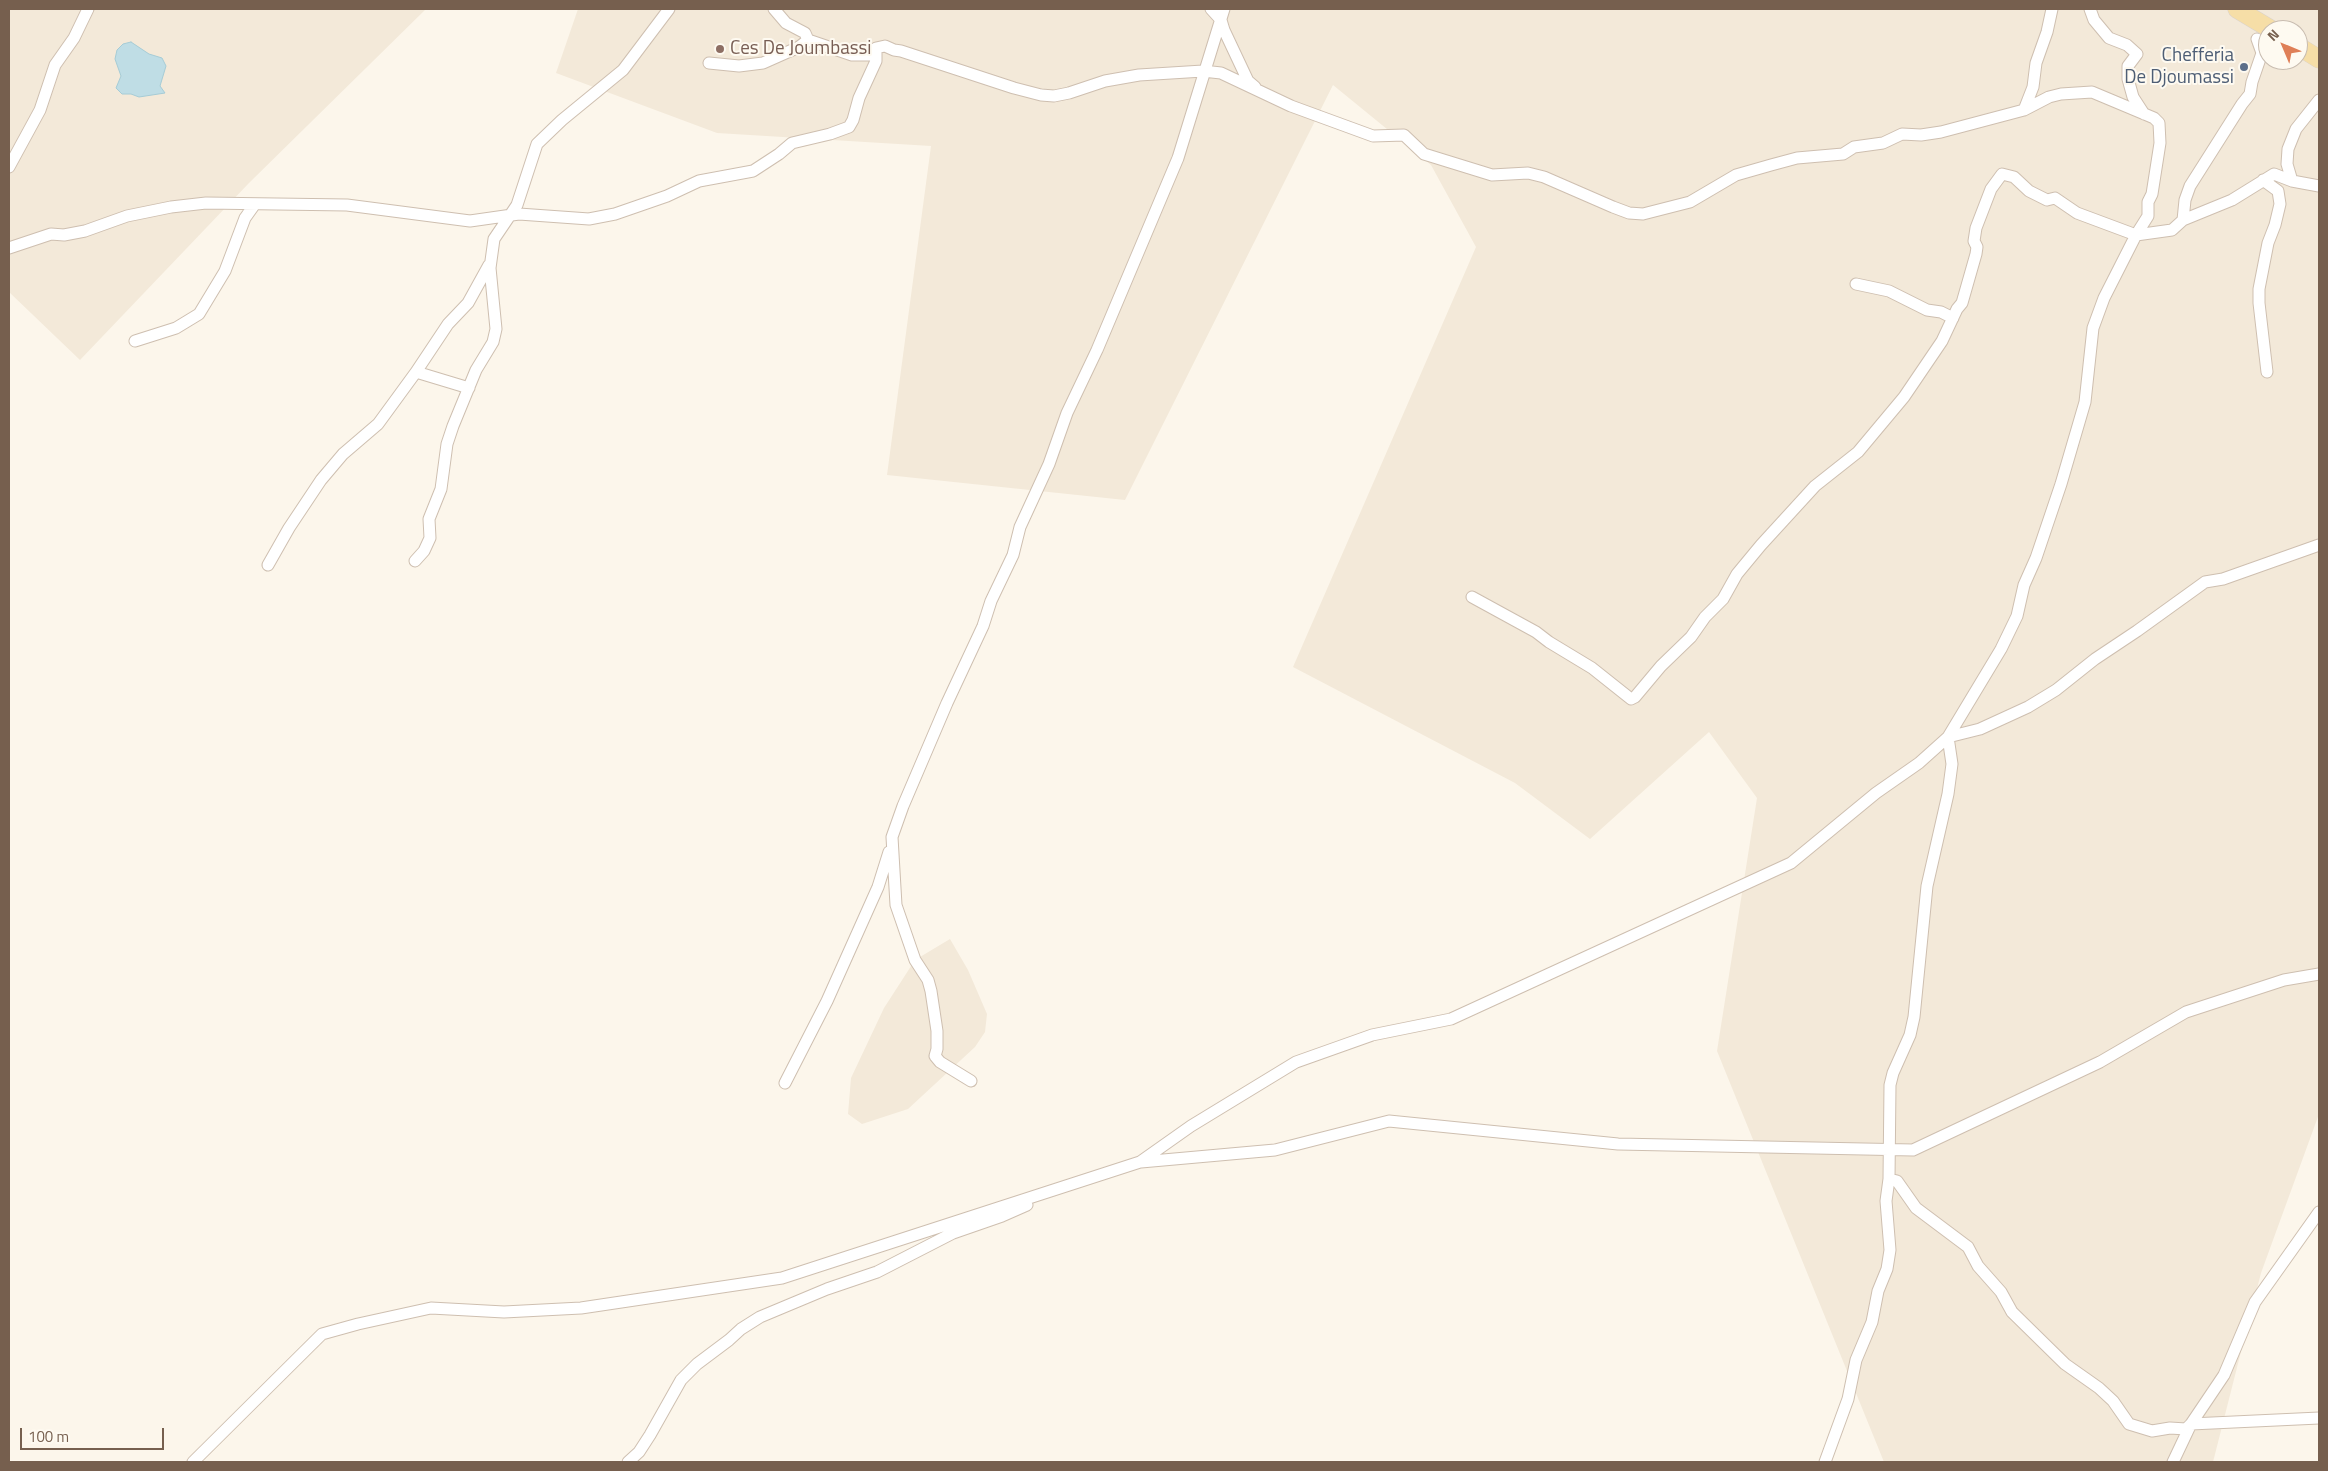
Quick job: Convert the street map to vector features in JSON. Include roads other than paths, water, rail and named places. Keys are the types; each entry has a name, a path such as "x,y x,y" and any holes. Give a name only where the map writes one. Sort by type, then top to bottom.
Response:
{"main road":[{"path":"2237,9 2258,28"},
{"path":"2308,52 2319,59"}],"street":[{"path":"9,167 40,110 55,65 74,38 88,9"},
{"path":"415,561 424,551 430,538 429,519 441,489 447,444 469,388 493,342 496,329 490,268 494,239 516,204 537,144 562,120 623,70 669,9"},
{"path":"774,9 786,23 804,32 808,40 852,55 869,55 876,48 885,46 980,78 1041,95 1069,93 1105,80 1122,77 1203,71 1221,73 1290,106 1374,136 1404,135 1424,154 1492,174 1528,173 1544,177 1612,207 1643,214 1690,202 1736,175 1770,165 1796,158 1843,154 1854,147 1882,143 1902,134 1921,135 1941,132 2024,110 2048,97 2061,94 2076,95 2084,91 2092,92 2154,118 2159,123 2160,143 2152,194 2148,202 2148,216 2136,235 2104,298 2093,328 2085,402 2061,484 2036,558 2024,585 2016,616 2001,649 1948,737 1919,763 1876,793 1791,863 1450,1020 1372,1035 1296,1062 1191,1126 1140,1162"},
{"path":"1211,9 1221,20 1248,81 1257,89"},
{"path":"785,1083 823,1012 867,912 885,865 902,806 983,626 1000,580 1013,556 1018,533 1049,464 1067,413 1097,350 1178,158 1203,71 1224,9"},
{"path":"2024,110 2033,86 2036,63 2047,32 2052,9"},
{"path":"2090,9 2094,20 2109,38 2127,45 2137,54 2128,66 2128,79 2134,97 2144,114"},
{"path":"709,63 739,66 764,63 799,47 808,40"},
{"path":"9,248 50,234 64,235 85,232 127,216 171,207 206,203 347,206 470,221 510,215 590,219 615,214 667,196 699,181 753,170 779,154 792,143 845,129 853,120 859,98 876,61 876,48"},
{"path":"2183,220 2185,200 2190,186 2250,94 2258,65"},
{"path":"2292,181 2287,164 2288,149 2296,130 2319,100"},
{"path":"1472,597 1536,632 1592,668 1614,688 1631,699 1636,697 1662,666 1691,637 1705,617 1723,599 1744,565 1783,521 1815,486 1858,452 1904,397 1942,341 1952,318 1962,303 1976,254 1974,241 1976,228 1991,189 2002,174 2014,177 2029,192 2047,200 2055,198 2077,213 2136,235 2172,230 2183,220 2232,200 2274,174 2292,181 2319,186"},
{"path":"2263,180 2278,191 2280,204 2268,243 2259,289 2258,303 2267,372"},
{"path":"135,341 176,328 199,314 224,271 245,218 255,204"},
{"path":"268,565 288,528 322,480 344,454 378,424 448,324 468,303 485,276 492,258"},
{"path":"1856,284 1888,291 1926,310 1941,312 1952,318"},
{"path":"416,372 469,388"},
{"path":"1948,737 1980,729 2056,690 2095,659 2205,582 2223,579 2319,545"},
{"path":"1825,1462 1848,1399 1856,1360 1872,1322 1878,1291 1887,1269 1890,1250 1886,1201 1890,1150 1890,1085 1910,1035 1914,1017 1926,886 1948,794 1952,764 1948,737"},
{"path":"892,837 896,905 915,960 928,980 931,991 937,1031 935,1056 940,1062 971,1081"},
{"path":"193,1462 322,1334 358,1324 431,1308 504,1312 581,1308 782,1278 1140,1162 1275,1150 1390,1121 1618,1144 1913,1150 2100,1062 2186,1012 2284,980 2319,974"},
{"path":"1889,1179 1897,1181 1916,1208 1968,1247 1978,1266 2001,1292 2012,1312 2066,1364 2099,1388 2113,1401 2129,1424 2152,1431 2170,1428 2186,1429 2191,1424 2319,1418"},
{"path":"628,1462 644,1446 680,1380 740,1329 760,1317 827,1289 877,1272 953,1233 1002,1216 1081,1180"},
{"path":"2173,1462 2191,1424 2224,1375 2255,1302 2319,1212"}],"water":[{"path":"131,42 149,54 162,58 166,66 160,86 165,93 139,97 131,94 122,94 116,88 121,76 115,59 117,50 123,44"}],"place":[{"name":"Ces De Joumbassi","path":"720,49"},
{"name":"Chefferia De Djoumassi","path":"2244,67"}]}
